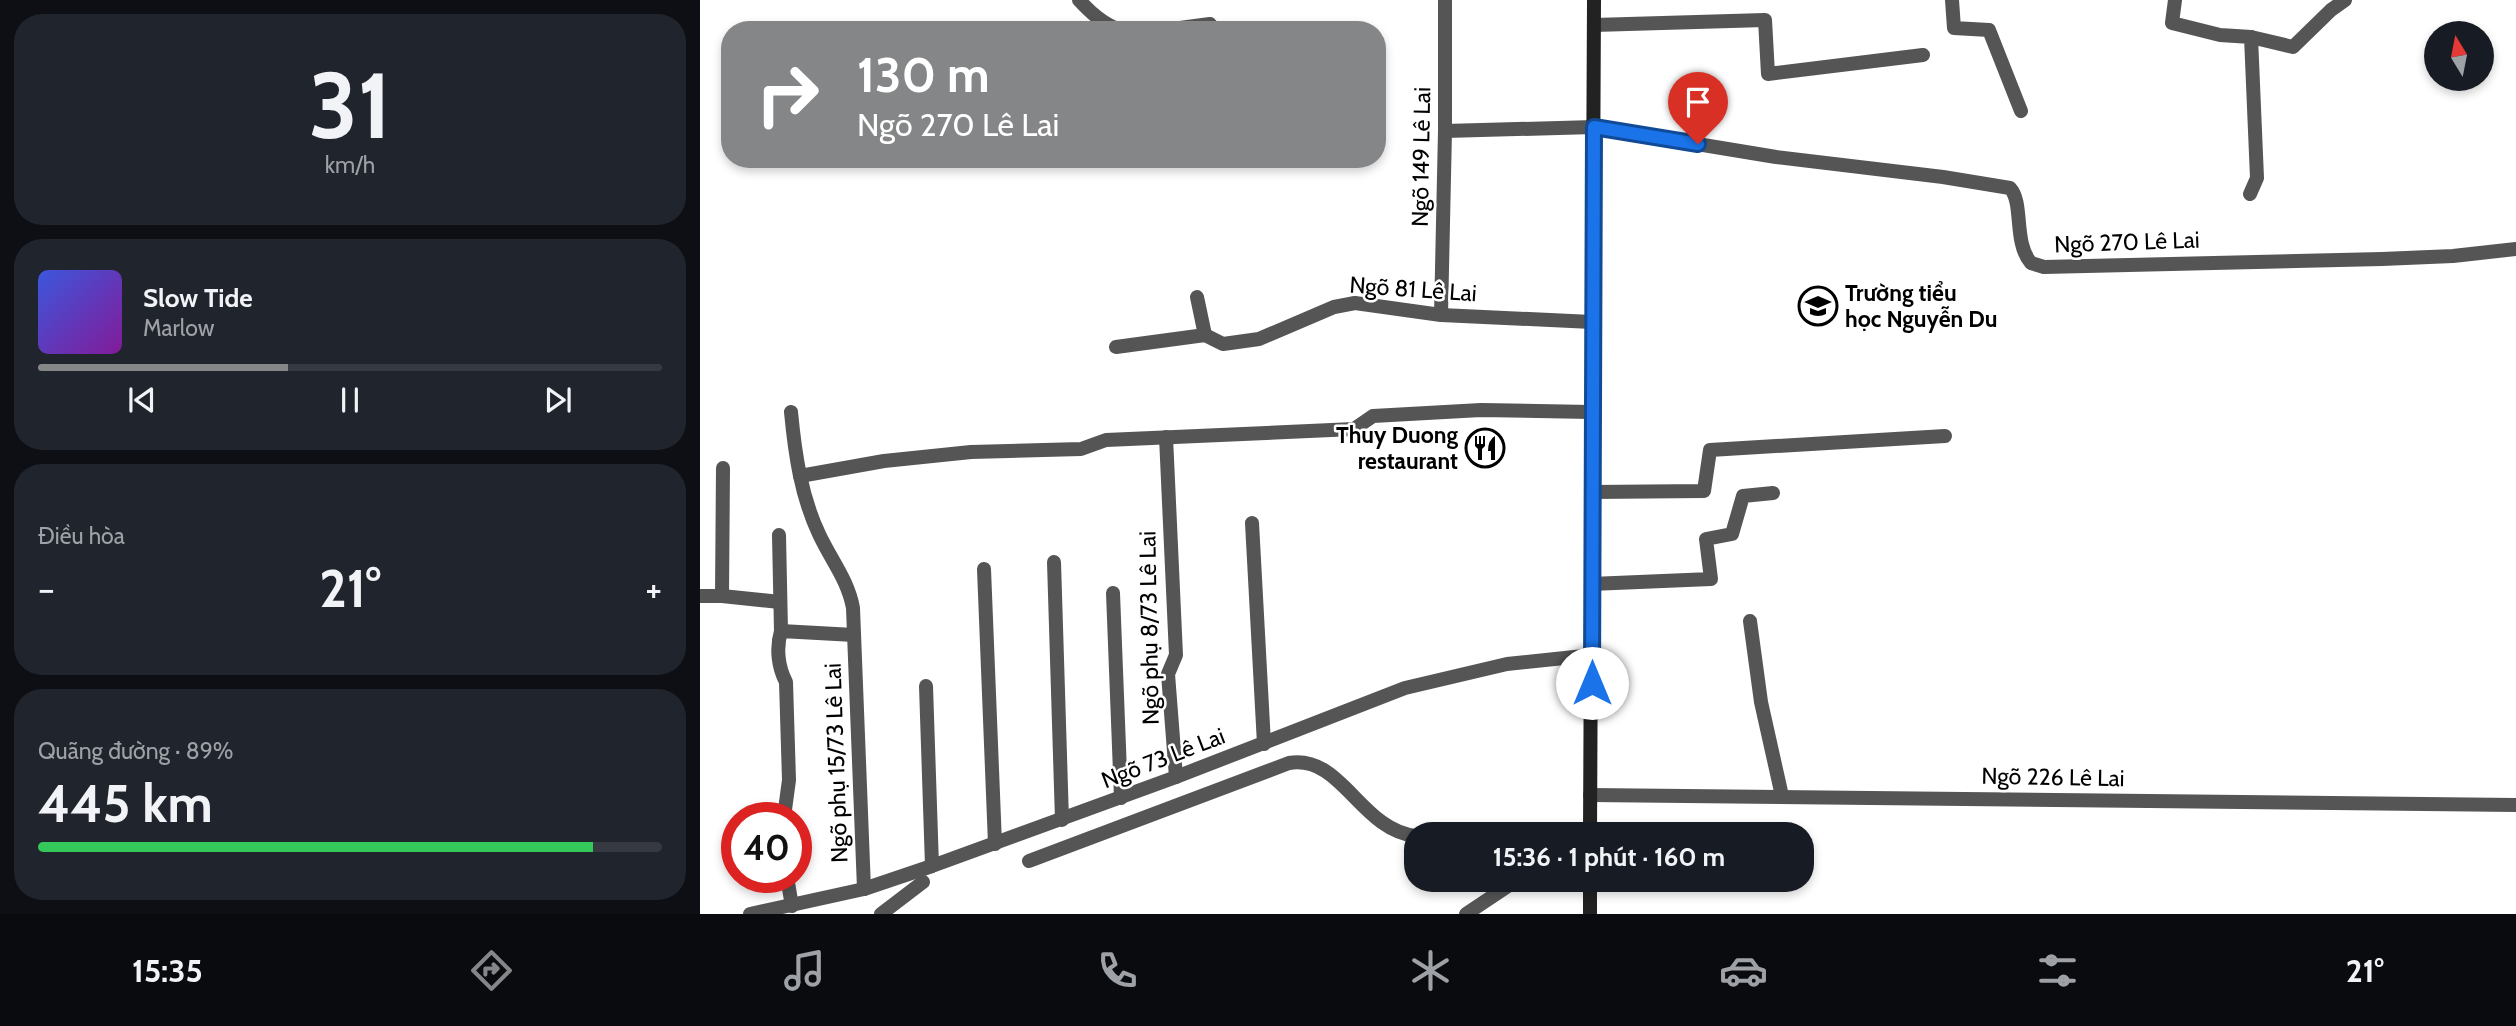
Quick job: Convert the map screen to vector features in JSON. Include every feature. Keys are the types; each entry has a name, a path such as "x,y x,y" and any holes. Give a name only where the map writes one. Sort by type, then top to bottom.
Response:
{"street":[{"path":"1079,0 1101,21"},
{"name":"Ngõ 149 Lê Lai","path":"1441,314 1446,0"},
{"path":"1589,822 1594,0"},
{"path":"1952,0 1954,28 1989,30 2021,111"},
{"path":"2175,0 2172,23 2220,35 2251,37 2293,47 2345,0"},
{"path":"1594,25 1765,20 1769,74 1923,55"},
{"path":"2250,194 2257,178 2251,37"},
{"path":"1445,131 1594,127"},
{"name":"Ngõ 270 Lê Lai","path":"1594,127 1776,157 1943,177 2010,188 2016,198 2018,228 2025,254 2031,263 2044,267 2393,259 2516,249"},
{"path":"1197,297 1205,335"},
{"name":"Ngõ 81 Lê Lai","path":"1116,347 1205,335 1223,344 1259,339 1334,307 1356,303 1441,314 1592,323"},
{"path":"800,477 896,459 971,452 1081,449 1106,440 1354,429 1373,416 1481,410 1591,412"},
{"name":"Ngõ phụ 15/73 Lê Lai","path":"791,412 795,454 811,516 850,594 864,889"},
{"path":"1592,492 1704,491 1710,450 1945,436"},
{"name":"Ngõ phụ 8/73 Lê Lai","path":"1166,437 1177,656 1168,674 1176,777"},
{"path":"722,596 723,468"},
{"path":"1591,584 1711,579 1706,539 1732,534 1743,496 1773,494"},
{"path":"1252,523 1264,744"},
{"path":"779,535 781,631 778,640 779,670 786,682 789,780 786,802"},
{"path":"1054,562 1062,820"},
{"path":"985,569 995,844"},
{"path":"1113,593 1121,798"},
{"path":"700,596 780,602"},
{"path":"1750,621 1761,702 1782,796"},
{"path":"781,631 854,635"},
{"name":"Ngõ 73 Lê Lai","path":"750,914 864,889 932,866 1121,798 1405,688 1507,664 1592,655"},
{"path":"926,686 932,866"},
{"path":"1029,861 1301,761 1323,768 1391,830 1404,833"},
{"name":"Ngõ 226 Lê Lai","path":"1590,795 2516,805"},
{"path":"881,914 923,881"},
{"path":"1466,914 1499,892"},
{"path":"1590,892 1590,914"},
{"path":"790,893 792,906"}],"place":[{"name":"Trường tiểu học Nguyễn Du","path":"1818,306"},
{"name":"Thuy Duong restaurant","path":"1485,448"}],"route":[{"path":"1592,683 1594,127 1698,144"}]}
